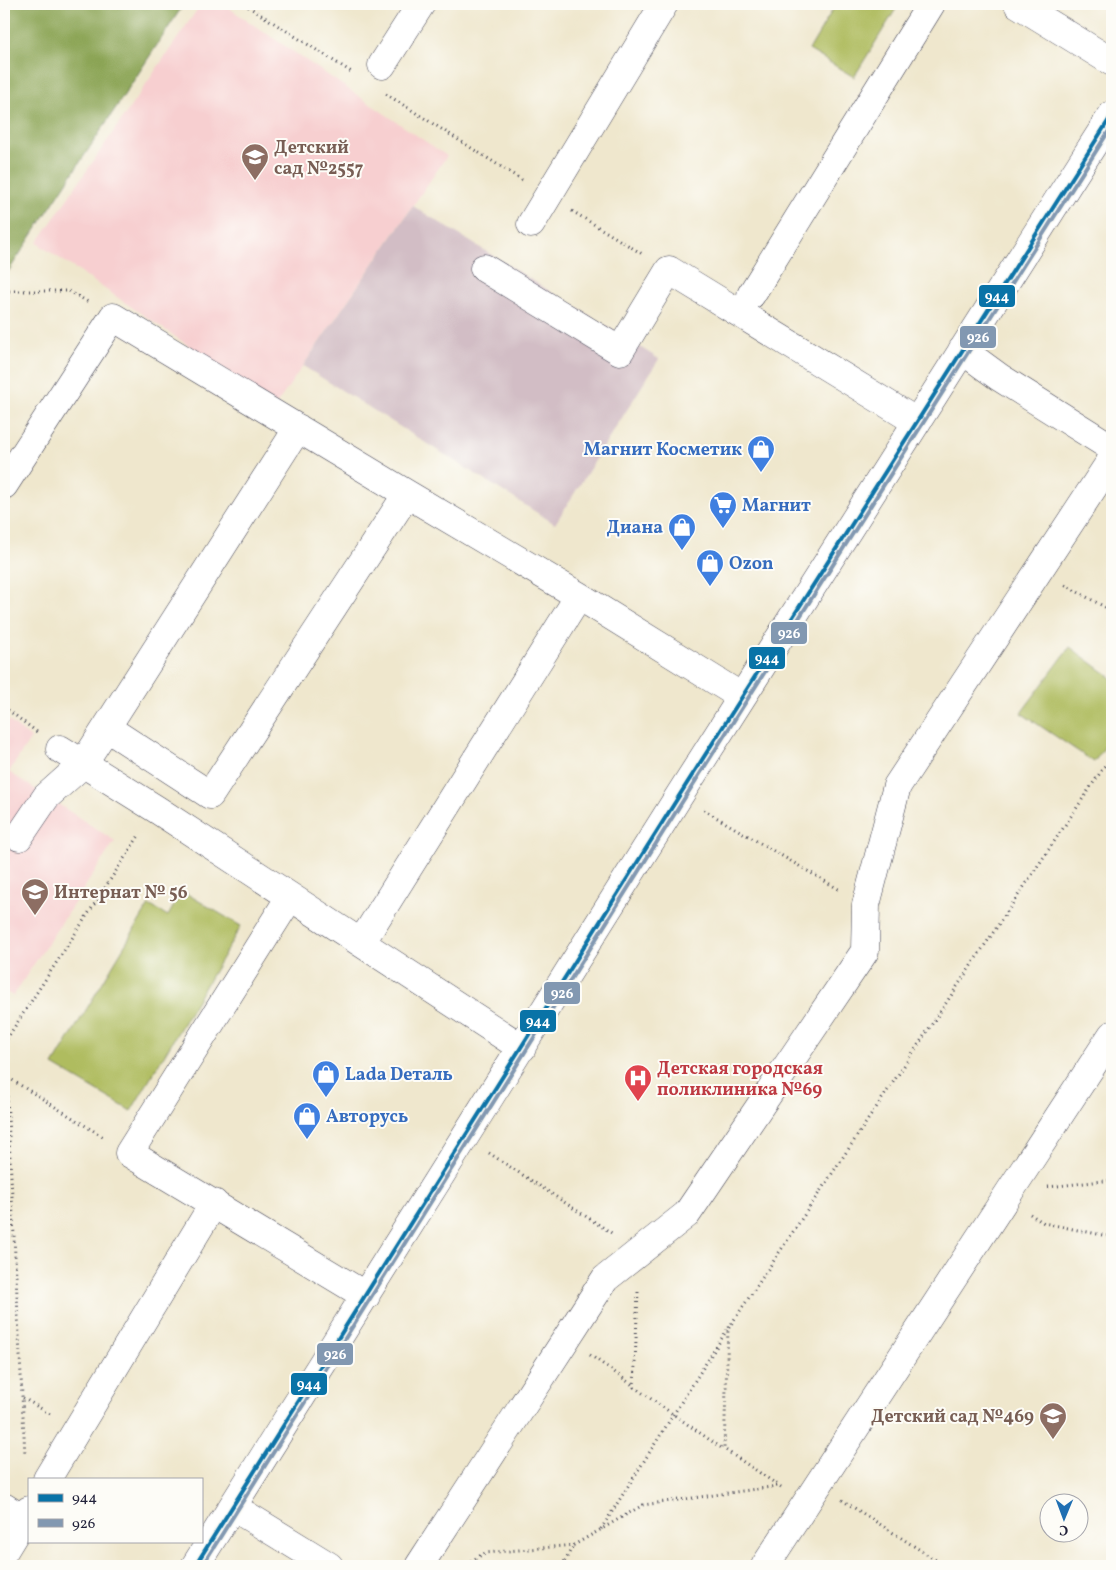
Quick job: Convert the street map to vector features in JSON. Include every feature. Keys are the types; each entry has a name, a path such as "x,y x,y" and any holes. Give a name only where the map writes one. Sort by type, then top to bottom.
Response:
{"street":[{"path":"376,75 421,4"},
{"path":"531,224 664,4"},
{"path":"751,295 931,4"},
{"path":"1018,4 1112,62"},
{"path":"195,1566 679,796 1112,115"},
{"path":"484,268 620,351 669,270 917,422"},
{"path":"4,485 113,317 579,596 742,697"},
{"path":"962,350 1000,377 1112,448"},
{"path":"19,837 46,796 83,764 298,428"},
{"path":"418,1566 605,1279 687,1214 865,951 866,905 897,786 1112,458"},
{"path":"107,728 210,795 407,494"},
{"path":"361,943 579,596"},
{"path":"60,749 156,809 522,1048"},
{"path":"290,897 129,1153 366,1296"},
{"path":"765,1566 1112,1035"},
{"path":"36,1471 214,1203"},
{"path":"233,1507 329,1566"},
{"path":"4,1551 19,1512"}],"path":[{"path":"244,4 376,75 548,196 669,270"},
{"path":"4,291 69,291 113,317"},
{"path":"1039,570 1112,611"},
{"path":"4,706 60,749"},
{"path":"600,1530 728,1329 1112,755"},
{"path":"679,796 866,905"},
{"path":"4,1043 156,809"},
{"path":"5,1076 129,1153"},
{"path":"5,1076 36,1471"},
{"path":"1008,1195 1112,1180"},
{"path":"1008,1195 1044,1223 1112,1237"},
{"path":"728,1329 724,1449 779,1486 812,1494 945,1566"},
{"path":"566,1339 634,1386"},
{"path":"462,1566 485,1554 574,1545 643,1505 779,1486"},
{"path":"562,1566 574,1545"}],"shaded area":[{"name":"Детский сад №2557","path":"201,4 223,4 447,156 276,405 37,243"},
{"path":"413,206 659,359 555,524 303,366"},
{"name":"Интернат № 56","path":"4,717 31,738 9,772 115,841 13,996 4,991"}],"green space":[{"path":"4,4 184,4 4,278"},
{"path":"836,4 899,4 854,77 809,50"},
{"path":"1070,647 1112,678 1112,737 1094,762 1021,713"},
{"path":"182,891 241,926 131,1111 53,1065 149,905 168,916"}],"transit line":[{"name":"944","path":"195,1566 679,796 1112,115"},
{"name":"926","path":"202,1566 684,799 1112,126"}],"place":[{"name":"Детский сад №2557","path":"255,181"},
{"name":"Магнит Косметик","path":"761,473"},
{"name":"Магнит","path":"723,529"},
{"name":"Диана","path":"682,551"},
{"name":"Ozon","path":"710,587"},
{"name":"Интернат № 56","path":"35,916"},
{"name":"Lada Dеталь","path":"326,1098"},
{"name":"Детская городская поликлиника №69","path":"638,1102"},
{"name":"Авторусь","path":"307,1140"},
{"name":"Детский сад №469","path":"1053,1440"}]}
